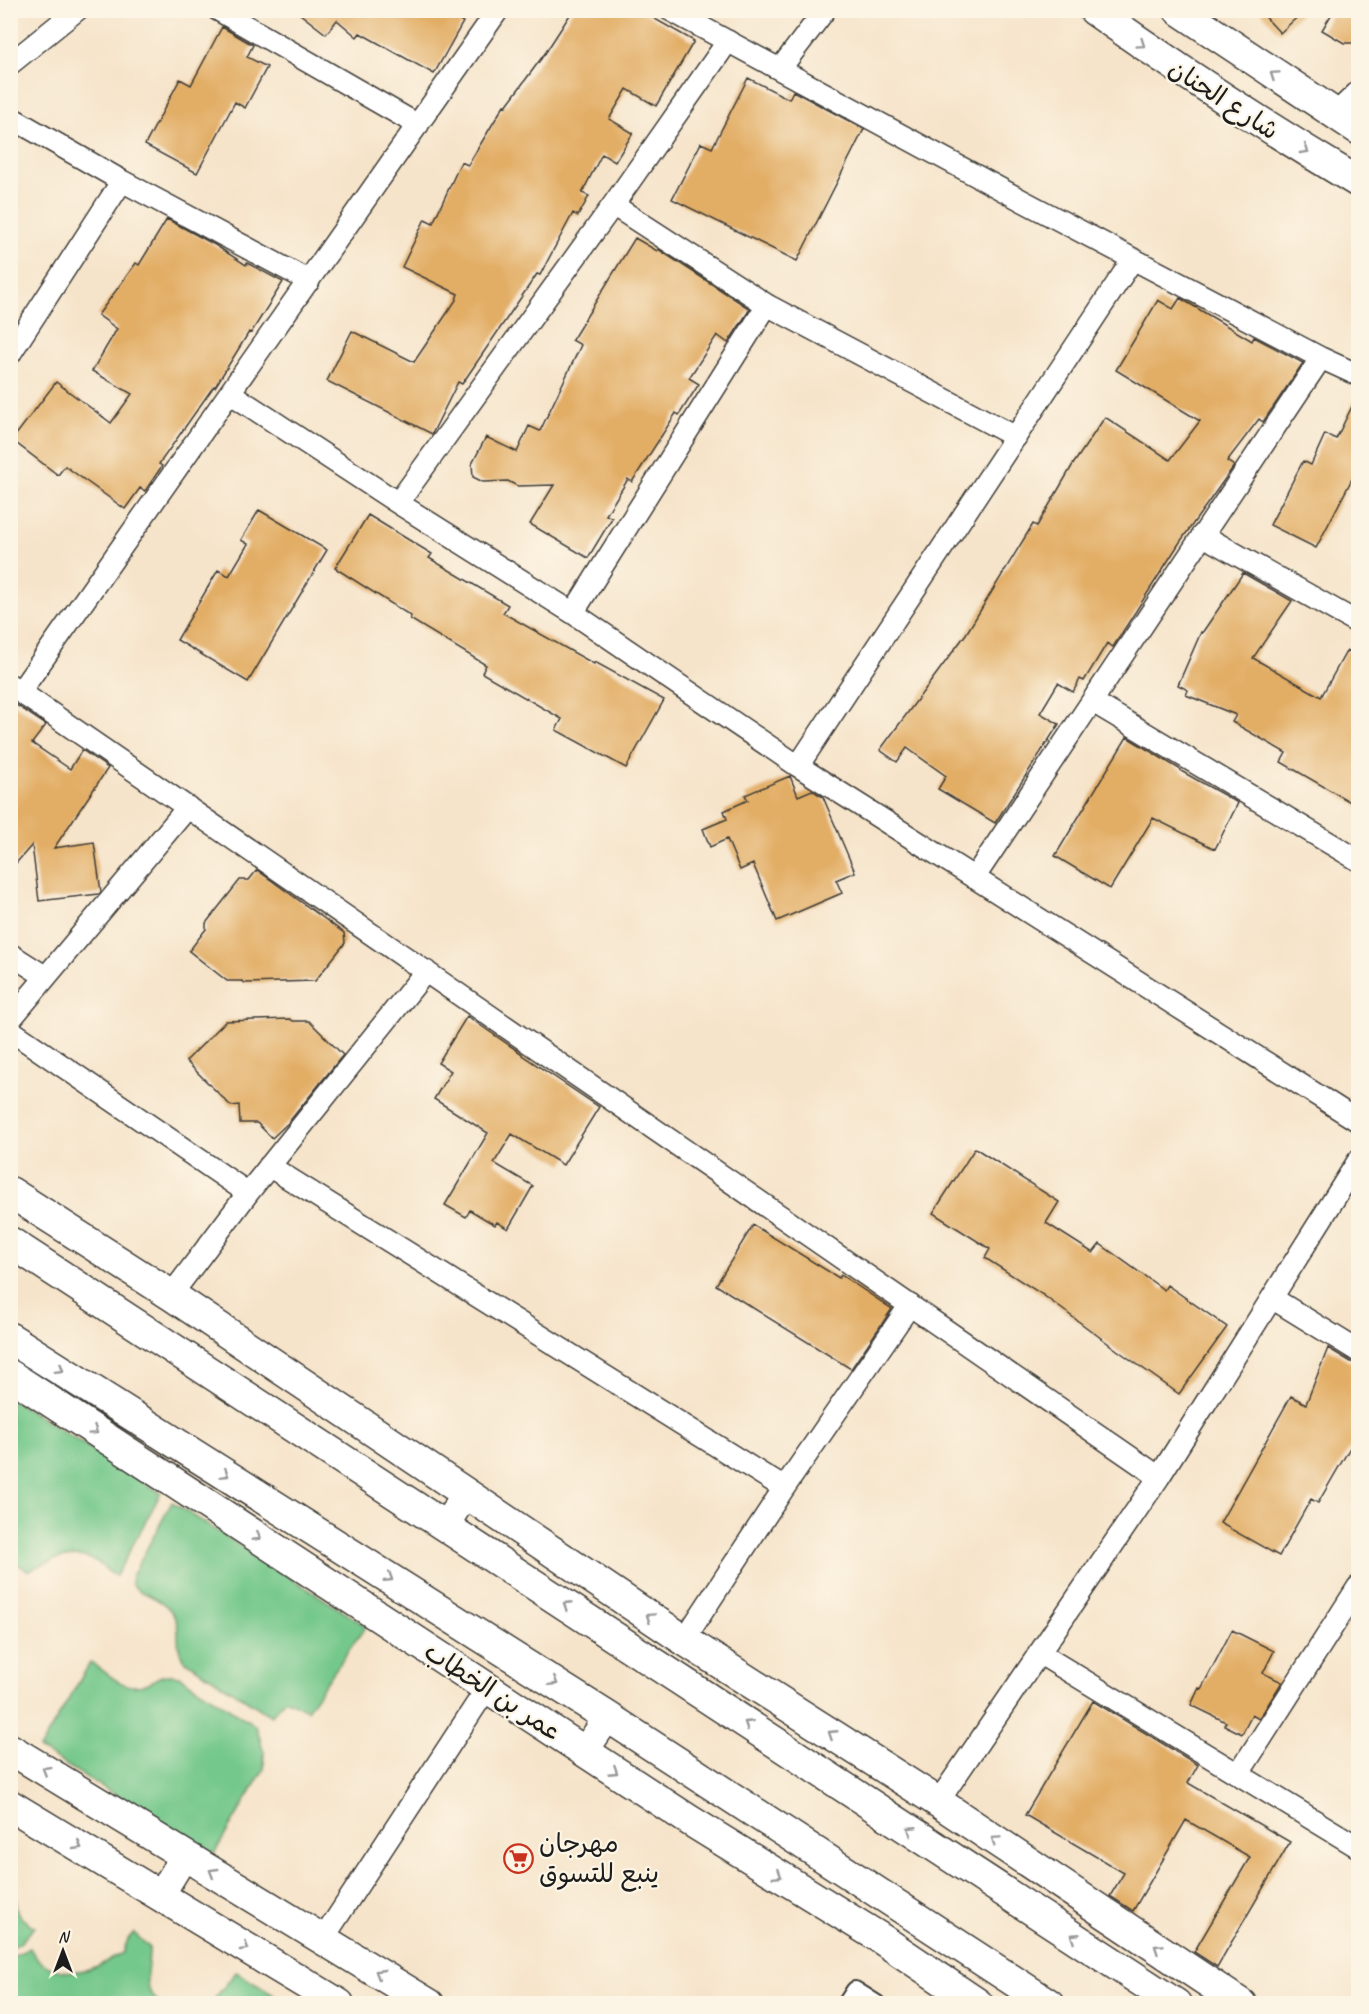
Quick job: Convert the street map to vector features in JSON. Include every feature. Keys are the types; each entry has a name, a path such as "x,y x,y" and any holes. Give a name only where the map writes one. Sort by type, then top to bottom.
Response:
{"main road":[{"name":"شارع الحنان","path":"1094,10 1168,63 1294,144 1359,182"},
{"name":"شارع الحنان","path":"1179,10 1346,122"},
{"path":"10,1192 171,1295 684,1640 938,1802 1241,2004"},
{"path":"10,1242 1178,2004"},
{"path":"10,1338 608,1717 1049,2004"},
{"name":"عمر بن الخطاب","path":"10,1375 584,1752 877,1936 978,2004"},
{"path":"10,1749 429,2004"},
{"path":"10,1804 339,2004"}],"street":[{"path":"10,64 77,10"},
{"path":"218,10 418,125"},
{"path":"498,10 230,393 15,688 1159,1477"},
{"path":"670,10 1133,259 1321,358 1359,375"},
{"path":"780,69 825,10"},
{"path":"398,503 728,41"},
{"path":"1346,122 1359,92"},
{"path":"10,117 122,181 309,281"},
{"path":"10,354 122,181"},
{"path":"613,205 767,304 1016,437"},
{"path":"798,766 1133,259"},
{"path":"573,613 767,304"},
{"path":"974,878 1321,358"},
{"path":"230,393 398,503 573,613 798,766 1359,1120"},
{"path":"1203,535 1359,623"},
{"path":"1093,702 1359,860"},
{"path":"10,1020 188,807"},
{"path":"10,954 46,977"},
{"path":"171,1295 269,1166 426,971"},
{"path":"10,1030 248,1193"},
{"path":"938,1802 1159,1477 1359,1161"},
{"path":"269,1166 784,1488"},
{"path":"1272,1298 1359,1351"},
{"path":"684,1640 784,1488 910,1305"},
{"path":"445,1526 466,1493"},
{"path":"1239,1773 1359,1587"},
{"path":"1039,1653 1359,1847"},
{"path":"323,1939 487,1688"},
{"path":"584,1752 608,1717"},
{"path":"160,1896 185,1855"},
{"path":"1178,2004 1199,1975"},
{"path":"846,2004 855,1990 877,2004"}],"green space":[{"path":"10,1398 161,1493 116,1576 89,1558 71,1556 53,1560 28,1571 11,1560"},
{"path":"172,1502 366,1626 307,1710 285,1699 271,1716 187,1662 179,1650 175,1617 160,1601 138,1590 131,1583 132,1576"},
{"path":"90,1663 131,1686 144,1685 160,1676 179,1676 256,1726 264,1752 264,1769 214,1854 39,1749"},
{"path":"11,1886 16,1889 15,1903 20,1916 35,1927 20,1943 11,1948"},
{"path":"134,1933 149,1947 147,1984 153,1996 160,2003 11,2003 11,1957 30,1948 44,1964 53,1969 72,1972 92,1968 123,1953 128,1939"},
{"path":"236,1972 287,2003 211,2003"}],"building":[{"path":"295,10 442,10 463,22 434,74 360,33 357,37 337,20 326,34"},
{"path":"573,10 641,11 694,41 656,106 627,89 609,119 633,133 615,162 602,154 582,193 589,196 578,216 573,213 540,275 537,274 462,384 458,382 432,434 327,381 352,331 414,362 456,300 458,294 402,267 425,219 433,223 461,162 468,165 504,105 506,106 546,52"},
{"path":"1259,10 1305,10 1280,33"},
{"path":"1334,10 1359,10 1359,43 1344,43 1322,30"},
{"path":"222,27 253,45 247,57 267,67 245,108 235,102 197,173 145,145 180,79 191,85"},
{"path":"748,78 789,99 793,91 864,129 797,261 672,199 701,143 712,148"},
{"path":"167,219 246,265 247,263 283,282 215,387 159,464 162,466 145,491 140,488 125,509 65,466 58,475 12,440 56,382 111,423 132,394 92,371 117,329 98,315 136,263 139,265"},
{"path":"635,238 657,251 658,249 750,309 728,343 717,335 689,378 699,384 679,415 676,413 632,482 628,479 606,515 612,518 588,558 530,524 554,485 517,486 508,481 483,482 473,477 472,464 486,437 517,452 529,426 540,431 581,345 572,340"},
{"path":"1180,298 1252,341 1254,337 1303,363 1263,422 1259,419 1227,461 1234,466 1180,542 1113,647 1107,643 1084,681 1080,679 1073,692 1058,683 1040,713 1059,724 995,823 938,789 946,776 907,748 897,762 880,750 966,634 1033,524 1037,526 1072,466 1105,417 1170,460 1200,421 1116,370 1158,300 1173,309"},
{"path":"1359,392 1359,483 1352,479 1316,548 1270,525 1303,461 1311,465 1325,434 1336,439"},
{"path":"259,510 327,550 248,682 177,640 218,570 229,576 248,544 241,540"},
{"path":"368,515 432,554 429,558 508,605 503,613 664,700 626,768 556,730 562,719 482,673 486,665 410,619 411,616 335,568"},
{"path":"1243,573 1292,601 1253,658 1321,697 1347,650 1359,656 1359,807 1281,762 1286,753 1232,722 1236,715 1186,695 1188,690 1178,685 1201,632"},
{"path":"10,701 46,725 32,743 70,769 82,750 108,768 54,848 94,842 101,892 99,894 39,901 32,845 10,870"},
{"path":"1127,737 1238,803 1215,849 1153,818 1110,889 1055,856"},
{"path":"790,776 798,796 812,790 823,797 855,872 836,880 842,893 777,921 753,864 740,870 727,839 710,847 703,829 727,819 724,811 748,800 745,795"},
{"path":"257,870 344,933 345,943 315,981 245,983 227,981 189,951 206,929 206,923 240,880 249,880"},
{"path":"467,1016 599,1107 563,1165 512,1134 494,1163 533,1186 508,1229 497,1222 495,1225 470,1210 466,1217 445,1205 488,1133 434,1099 451,1071 438,1063"},
{"path":"290,1019 309,1021 343,1055 288,1123 272,1138 257,1123 240,1123 239,1105 231,1106 186,1061 226,1021"},
{"path":"975,1148 1059,1202 1046,1223 1093,1253 1100,1244 1164,1290 1167,1285 1227,1327 1179,1394 1043,1295 985,1258 990,1249 933,1213"},
{"path":"753,1225 839,1278 841,1275 892,1309 851,1369 716,1285"},
{"path":"1328,1348 1351,1362 1359,1364 1359,1432 1318,1503 1311,1499 1279,1556 1220,1523 1291,1396 1306,1404"},
{"path":"1232,1630 1274,1651 1263,1673 1282,1682 1259,1719 1252,1715 1242,1734 1224,1725 1226,1722 1191,1705"},
{"path":"1093,1701 1198,1765 1188,1783 1290,1842 1217,1967 1194,1952 1250,1857 1186,1820 1133,1911 1110,1896 1124,1873 1025,1815"}],"place":[{"name":"مهرجان ينبع للتسوق","path":"518,1858"}]}
